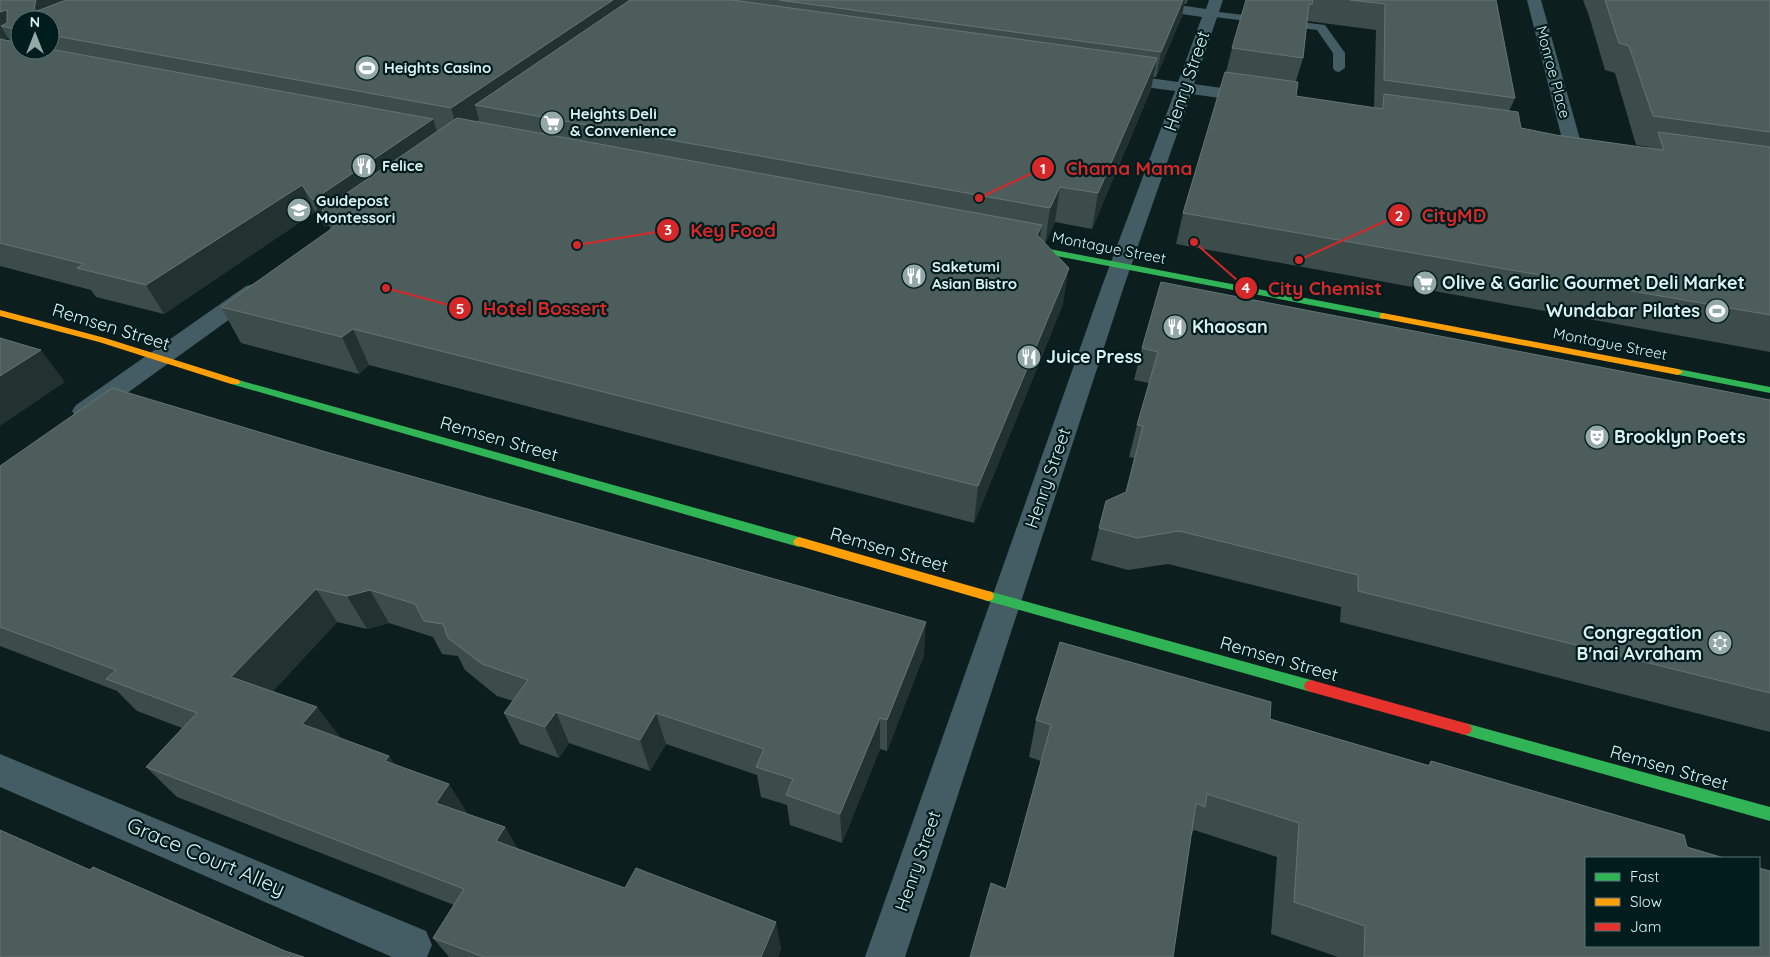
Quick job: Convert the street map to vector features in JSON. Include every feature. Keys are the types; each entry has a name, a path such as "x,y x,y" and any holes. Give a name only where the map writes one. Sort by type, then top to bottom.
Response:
{"street":[{"path":"1114,0 1213,7"},
{"name":"Monroe Place","path":"1534,0 1572,143"},
{"name":"Henry Street","path":"885,957 1120,266 1186,88 1213,7"},
{"path":"1100,76 1277,101"},
{"path":"1555,141 1591,146"},
{"name":"Montague Street","path":"1010,245 1770,390"},
{"path":"65,426 272,279"},
{"name":"Remsen Street","path":"0,313 102,340 189,369 1007,602 1770,814"},
{"name":"Grace Court Alley","path":"0,770 412,945"}],"lane":[{"path":"1213,7 1321,27 1340,53 1339,68"}],"building":[{"path":"0,0 36,0 34,9 36,10 10,10 10,28 1,26 7,23 7,10 0,12"},
{"path":"66,0 613,0 451,108 60,37 60,10 40,10"},
{"path":"630,0 732,0 1157,58 1098,193 1060,187 1050,208 475,105"},
{"path":"779,0 1183,0 1161,52"},
{"path":"1246,0 1313,0 1312,4 1309,4 1303,58 1232,48"},
{"path":"1350,0 1496,0 1515,98 1384,80 1385,4"},
{"path":"1605,0 1770,0 1770,132 1653,116 1629,46 1619,43"},
{"path":"0,39 10,41 10,60 60,60 60,51 433,119 313,200 302,185 146,285 77,268 84,264 0,243"},
{"path":"1225,72 1298,82 1296,96 1383,109 1384,94 1518,112 1521,128 1556,135 1662,150 1664,150 1658,132 1770,147 1770,315 1183,213"},
{"path":"457,118 1042,225 1037,235 1069,268 978,486 353,329 342,337 221,307 334,227 322,210"},
{"path":"1161,282 1770,400 1770,693 1358,591 1358,575 1179,531 1137,538 1099,528 1106,501 1126,492 1143,426 1137,425 1158,352 1142,348"},
{"path":"0,338 41,350 0,376"},
{"path":"112,388 326,452 926,622 887,720 880,718 840,814 786,795 793,779 756,767 764,749 656,713 640,740 556,712 545,727 504,713 528,680 482,664 448,638 443,624 424,621 415,604 370,590 347,596 316,589 231,677 317,707 302,724 389,756 385,761 449,784 436,803 505,827 496,841 625,888 636,868 776,922 761,957 484,957 433,938 464,889 146,767 197,713 106,679 116,670 0,627 0,466"},
{"path":"1060,642 1271,702 1270,719 1430,766 1431,761 1684,835 1687,847 1721,857 1585,857 1585,947 1760,947 1760,868 1770,871 1770,957 1364,957 1365,926 1294,902 1299,823 1207,794 1205,807 1196,803 1173,957 970,957 991,883 1006,889 1051,725 1036,720"},
{"path":"0,830 90,870 93,867 285,951 304,957 0,957"}],"traffic: fast":[{"path":"1018,246 1383,316"},
{"path":"1678,372 1770,390"},
{"path":"235,382 799,542"},
{"path":"988,596 1311,686"},
{"path":"1465,729 1770,814"}],"traffic: slow":[{"path":"0,313 102,340 235,382"},
{"path":"1383,316 1678,372"},
{"path":"799,542 988,596"}],"traffic: jam":[{"path":"1311,686 1465,729"}],"place":[{"name":"Heights Casino","path":"367,68"},
{"name":"Heights Deli & Convenience","path":"552,123"},
{"name":"Felice","path":"364,166"},
{"name":"Chama Mama","path":"979,198"},
{"name":"Guidepost Montessori","path":"299,210"},
{"name":"City Chemist","path":"1194,242"},
{"name":"Key Food","path":"577,245"},
{"name":"CityMD","path":"1299,260"},
{"name":"Saketumi Asian Bistro","path":"914,276"},
{"name":"Olive & Garlic Gourmet Deli Market","path":"1425,283"},
{"name":"Hotel Bossert","path":"386,288"},
{"name":"Wundabar Pilates","path":"1717,311"},
{"name":"Khaosan","path":"1175,327"},
{"name":"Juice Press","path":"1029,357"},
{"name":"Brooklyn Poets","path":"1597,437"},
{"name":"Congregation B'nai Avraham","path":"1720,643"}]}
